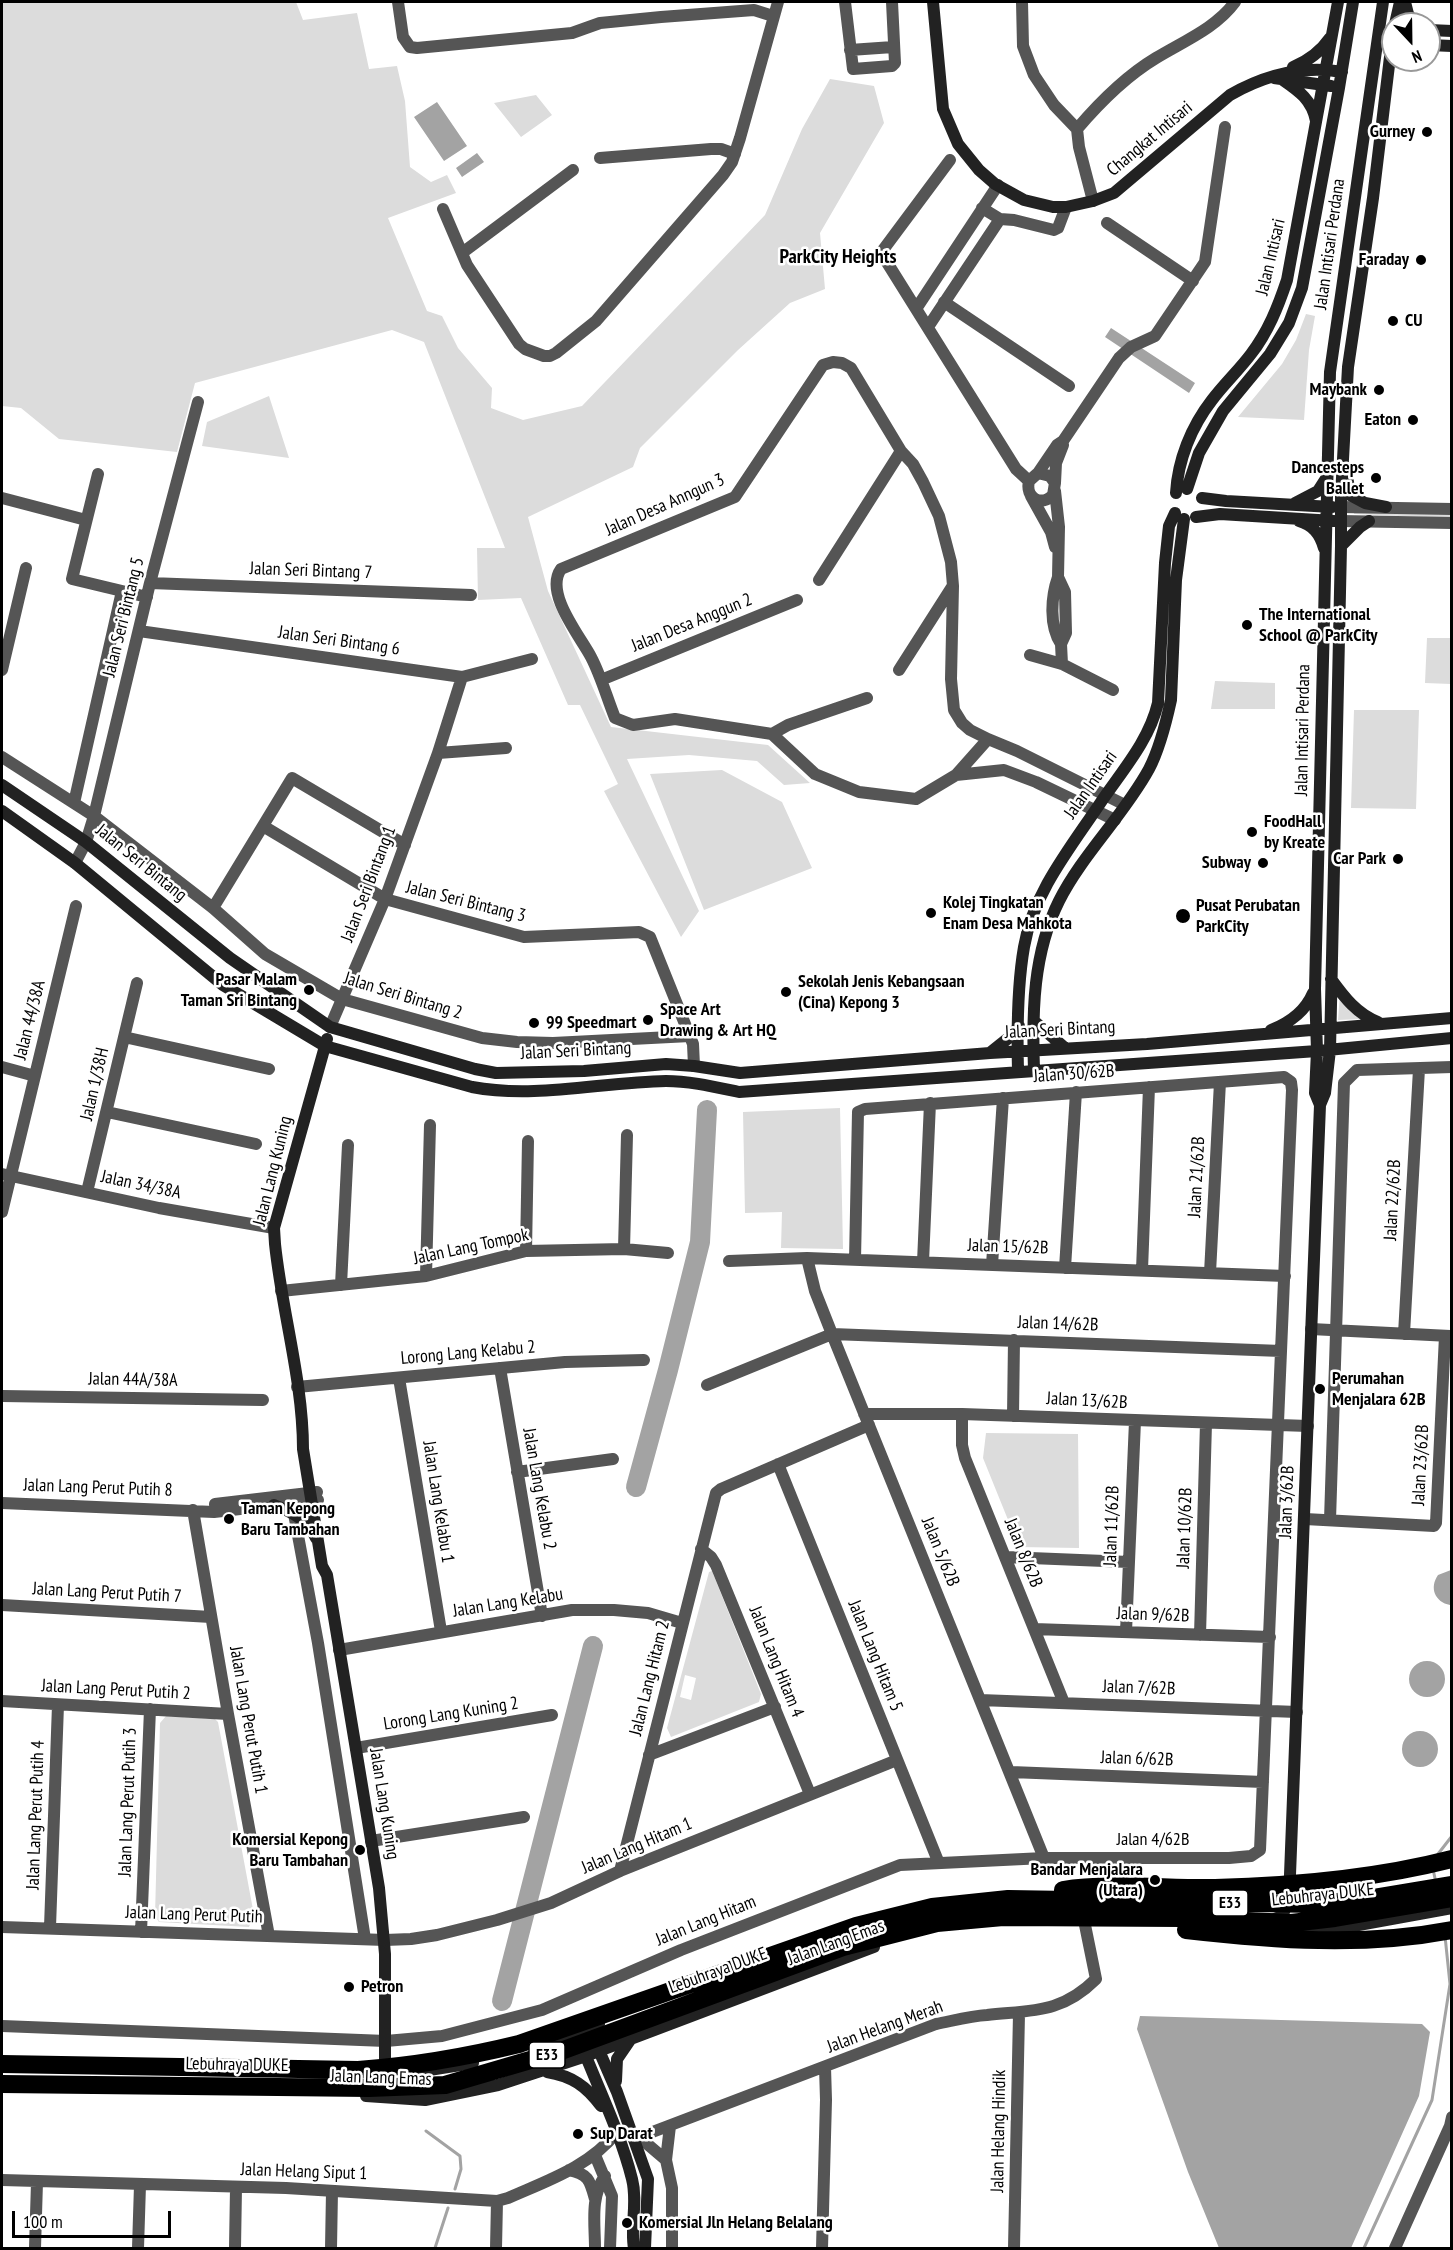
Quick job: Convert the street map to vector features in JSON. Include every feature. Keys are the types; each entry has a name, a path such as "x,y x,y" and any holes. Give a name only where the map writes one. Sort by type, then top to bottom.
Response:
{"highway":[{"path":"1008,1899 1071,1888 1215,1888 1341,1880 1372,1876 1452,1859"},
{"name":"Lebuhraya DUKE","path":"2,2064 358,2070 440,2061 519,2044 561,2031 856,1926 932,1907 1008,1899 1317,1904 1368,1899 1449,1881"},
{"name":"Lebuhraya DUKE","path":"2,2084 358,2088 445,2085 561,2051 843,1947 937,1923 1003,1917 1079,1921 1182,1918 1291,1923 1450,1905"},
{"path":"1079,1921 1269,1939 1334,1941 1402,1938 1452,1930"}],"street":[{"path":"398,2 403,37 410,47 417,48 572,33 600,23 651,18 753,10 773,16"},
{"path":"443,209 467,265 519,344 544,356 556,353 596,321 723,175 735,154 778,2"},
{"path":"845,2 853,69 894,65 891,2"},
{"name":"Changkat Intisari","path":"933,2 943,109 958,144 966,157 998,185 1024,200 1053,207 1066,207 1093,201 1121,188 1230,95 1244,87 1298,69 1326,69 1342,72"},
{"path":"1022,2 1023,46 1034,75 1054,105 1077,129 1079,147 1093,201"},
{"path":"1077,129 1101,100 1154,59 1210,27 1236,2"},
{"name":"Jalan Intisari","path":"1182,491 1177,474 1187,443 1211,401 1251,354 1277,309 1291,266 1338,2"},
{"name":"Jalan Intisari","path":"1182,491 1199,453 1223,411 1270,354 1288,323 1302,288 1353,2"},
{"name":"Jalan Intisari Perdana","path":"1317,1051 1314,989 1330,372 1383,2"},
{"path":"1316,125 1314,110 1310,102 1277,77 1323,48 1332,34"},
{"path":"850,50 893,47"},
{"path":"873,48 874,66"},
{"name":"Jalan Intisari Perdana","path":"1330,1050 1341,507 1348,367 1389,72"},
{"name":"Changkat Intisari","path":"1277,77 1339,88"},
{"path":"1062,664 1061,644 1055,634 1053,592 1058,577 1059,527 1055,487 1056,463 1063,441 1119,358 1131,346 1155,336 1205,262 1225,127"},
{"path":"600,158 711,149 721,149 735,154"},
{"path":"950,160 883,250 886,263 1016,469 1034,477 1050,476 1055,487"},
{"path":"462,253 573,170"},
{"path":"916,309 998,185"},
{"path":"982,208 1000,219 1014,220 1054,230 1058,228 1066,207"},
{"path":"928,327 981,244 1000,219"},
{"path":"1107,223 1193,280"},
{"path":"966,234 981,244"},
{"path":"944,303 1069,386"},
{"name":"Jalan Desa Anngun 3","path":"601,680 591,656 571,625 555,585 556,576 561,569 735,497 823,366 833,362 843,363 851,368 901,451"},
{"name":"Jalan Seri Bintang 5","path":"75,863 86,842 94,816 150,583 198,402"},
{"path":"1058,557 1051,532 1027,489 1057,445 1063,441"},
{"path":"1344,445 1350,495 1365,503 1386,507"},
{"path":"819,580 901,451 913,464 939,516 951,562 953,586 951,680 954,710 962,723 970,730 1125,805"},
{"path":"98,474 72,579 147,597"},
{"path":"1288,505 1318,491 1327,477"},
{"path":"1030,496 1038,501 1046,501 1055,487"},
{"path":"1452,509 1288,505 1202,498 1193,490 1182,491 1172,503 1185,516 1220,514 1341,521 1452,523"},
{"path":"2,498 86,520"},
{"path":"1185,516 1202,508 1202,498"},
{"path":"1034,1070 1034,999 1041,950 1051,920 1069,882 1125,805 1153,760 1171,700 1176,580 1185,516"},
{"name":"Jalan Intisari","path":"1018,1071 1019,990 1028,930 1054,873 1137,752 1156,713 1169,526 1185,516"},
{"path":"1293,519 1306,523 1315,530 1326,552"},
{"path":"1341,546 1360,526 1369,521"},
{"path":"2,670 26,568"},
{"name":"Jalan Seri Bintang 7","path":"150,583 471,595"},
{"path":"899,670 953,586"},
{"path":"74,803 122,591"},
{"name":"Jalan Desa Anggun 2","path":"601,680 797,600"},
{"name":"Jalan Seri Bintang 6","path":"139,631 462,677 532,659"},
{"path":"1030,655 1062,664 1113,690"},
{"name":"Jalan Seri Bintang 1","path":"330,1027 385,899 438,753 462,677"},
{"path":"601,680 615,718 633,725 675,719 772,734 815,774 860,792 916,799 956,775 988,739"},
{"path":"772,734 788,725 867,698"},
{"path":"1322,706 1338,705"},
{"path":"438,753 506,748"},
{"name":"Jalan Seri Bintang 2","path":"2,757 94,816 213,908 265,954 342,999 482,1038 517,1042 554,1044 690,1036"},
{"path":"956,775 1004,770 1114,820"},
{"path":"1045,787 1054,770"},
{"path":"213,908 292,778 405,845"},
{"name":"Jalan Seri Bintang","path":"2,785 86,842 230,958 330,1027 475,1069 496,1072 584,1071 666,1064 740,1073 1018,1051 1147,1044 1452,1018"},
{"name":"Jalan Seri Bintang","path":"2,811 75,863 223,985 325,1046 493,1091 585,1088 667,1081 739,1092 1317,1051 1452,1038"},
{"name":"Jalan Seri Bintang 3","path":"263,826 385,899 524,937 639,932 650,937 693,1044 694,1066"},
{"name":"Jalan 44/38A","path":"2,1212 6,1175 35,1076 76,906"},
{"path":"1331,979 1341,993 1365,1017 1380,1023"},
{"name":"Jalan 1/38H","path":"87,1192 137,983"},
{"path":"1263,1033 1295,1018 1305,1008 1314,989"},
{"path":"1034,1021 1065,1048"},
{"path":"990,1053 1019,1026"},
{"name":"Jalan Lang Kuning","path":"327,1575 322,1566 310,1448 303,1432 281,1291 274,1228 330,1027"},
{"path":"124,1038 269,1069"},
{"name":"Jalan 3/62B","path":"1289,1900 1320,1105 1325,1093 1330,1050"},
{"name":"Jalan 3/62B","path":"1317,1051 1315,1093 1320,1105"},
{"path":"694,1066 700,1080 722,1089"},
{"path":"2,1067 35,1076"},
{"path":"1305,1519 1330,1520 1338,1330 1344,1083 1357,1070 1452,1067"},
{"name":"Jalan 22/62B","path":"1404,1334 1419,1069"},
{"name":"Jalan 30/62B","path":"855,1260 858,1112 871,1107 1284,1077 1291,1082"},
{"name":"Jalan 21/62B","path":"1210,1273 1220,1082"},
{"name":"Jalan 3/62B","path":"1260,1850 1285,1276 1291,1082"},
{"path":"1142,1270 1149,1087"},
{"path":"1065,1268 1076,1092"},
{"path":"992,1265 1003,1098"},
{"path":"923,1262 930,1103"},
{"path":"107,1112 256,1144"},
{"path":"426,1276 430,1125"},
{"path":"624,1249 627,1135"},
{"path":"526,1251 528,1142"},
{"path":"340,1284 348,1145"},
{"name":"Jalan 34/38A","path":"6,1175 159,1208 274,1228"},
{"name":"Jalan Lang Tompok","path":"281,1291 426,1276 526,1251 624,1249 668,1253"},
{"name":"Jalan 15/62B","path":"729,1261 807,1258 1285,1276"},
{"name":"Jalan 5/62B","path":"807,1258 815,1291 832,1334 1044,1857"},
{"path":"1311,1329 1448,1336"},
{"path":"707,1385 832,1334"},
{"name":"Jalan 14/62B","path":"832,1334 1281,1351"},
{"name":"Jalan 23/62B","path":"1330,1520 1431,1527 1436,1523 1448,1336"},
{"path":"1013,1416 1014,1340"},
{"name":"Lorong Lang Kelabu 2","path":"297,1387 565,1362 644,1360"},
{"name":"Jalan Lang Kelabu 2","path":"500,1368 542,1616"},
{"name":"Jalan Lang Kelabu 1","path":"399,1378 441,1631"},
{"name":"Jalan 44A/38A","path":"2,1396 263,1400"},
{"name":"Jalan 13/62B","path":"867,1419 962,1414 1308,1426"},
{"name":"Jalan 8/62B","path":"962,1414 962,1445 965,1458 1064,1703"},
{"path":"778,1464 867,1419"},
{"name":"Jalan 11/62B","path":"1126,1632 1134,1421"},
{"name":"Jalan 10/62B","path":"1200,1635 1206,1423"},
{"path":"517,1472 613,1459"},
{"name":"Jalan Lang Hitam 2","path":"620,1871 716,1493 778,1464"},
{"name":"Jalan Lang Hitam 5","path":"778,1464 938,1862"},
{"name":"Jalan Lang Kuning","path":"315,1496 328,1564 327,1575 371,1841 384,1940 386,2075"},
{"name":"Jalan Lang Perut Putih 8","path":"2,1503 214,1512 274,1505 315,1496"},
{"name":"Jalan Lang Perut Putih 8","path":"194,1510 212,1505 315,1496"},
{"path":"274,1505 294,1514 313,1533 320,1551"},
{"name":"Jalan Lang Perut Putih 1","path":"194,1510 228,1714 269,1936"},
{"path":"294,1514 318,1643 365,1939"},
{"name":"Jalan Lang Hitam 4","path":"701,1549 711,1557 716,1565 810,1794"},
{"path":"1006,1557 1129,1562"},
{"name":"Jalan Lang Perut Putih 7","path":"2,1605 212,1617"},
{"name":"Jalan Lang Kelabu","path":"339,1650 572,1610 648,1613 682,1623"},
{"name":"Jalan 9/62B","path":"1034,1629 1270,1638"},
{"name":"Jalan 7/62B","path":"980,1700 1297,1712"},
{"name":"Jalan Lang Perut Putih 2","path":"2,1701 228,1714"},
{"name":"Jalan Lang Perut Putih 4","path":"50,1927 58,1704"},
{"path":"649,1755 775,1707"},
{"name":"Jalan Lang Perut Putih 3","path":"141,1932 150,1709"},
{"name":"Lorong Lang Kuning 2","path":"356,1748 552,1715"},
{"name":"Jalan Lang Hitam 1","path":"384,1940 424,1938 505,1918 551,1903 620,1871 897,1760"},
{"name":"Jalan 6/62B","path":"1011,1772 1263,1782"},
{"path":"371,1841 524,1817"},
{"name":"Jalan 4/62B","path":"1044,1857 1229,1858 1251,1856 1260,1850"},
{"name":"Jalan Lang Hitam","path":"386,2041 442,2036 500,2019 542,2010 681,1950 900,1865 1044,1857"},
{"name":"Jalan Lang Emas","path":"2,2064 281,2075 386,2075 450,2068 524,2050 576,2034 652,2000 844,1924 925,1903 1022,1892 1289,1900 1344,1898 1449,1881"},
{"path":"1289,1900 1295,1916 1307,1924 1394,1919"},
{"path":"1212,1927 1274,1919 1282,1916 1289,1900"},
{"name":"Jalan Lang Emas","path":"2,2088 314,2094 425,2100 498,2085 544,2071 862,1951 902,1938 942,1929 977,1924 1079,1921 1284,1931 1331,1930 1433,1912 1450,1905"},
{"name":"Jalan Helang Merah","path":"637,2138 936,2024 986,2015 1019,2014 1052,2007 1085,1990 1096,1979 1079,1921"},
{"name":"Jalan Lang Perut Putih","path":"2,1927 384,1940"},
{"name":"Jalan Helang Hindik","path":"1014,2248 1019,2014"},
{"path":"2,2025 386,2041"},
{"path":"590,2028 637,2138 648,2179 645,2248"},
{"path":"576,2034 616,2130 633,2187 634,2248"},
{"path":"617,2092 617,2060 631,2039"},
{"path":"822,2248 825,2067"},
{"path":"544,2071 560,2074 580,2082 593,2095 616,2130"},
{"path":"386,2075 390,2089 401,2092 471,2091"},
{"path":"1395,2248 1451,2123"},
{"path":"670,2126 666,2160 672,2188 672,2248"},
{"name":"Jalan Helang Siput 1","path":"2,2180 332,2191 497,2201 569,2170 595,2155 616,2130"},
{"path":"637,2138 666,2160"},
{"path":"595,2155 612,2196 610,2248"},
{"path":"569,2170 586,2176 595,2201"},
{"path":"595,2248 595,2201 600,2182 605,2176"},
{"path":"35,2248 37,2182"},
{"path":"138,2248 140,2185"},
{"path":"235,2248 236,2188"},
{"path":"331,2248 332,2191"},
{"path":"496,2248 497,2201"}],"shaded area":[{"path":"2,2 296,2 303,20 357,13 369,69 397,66 405,101 410,167 431,182 447,175 456,193 388,218 427,311 442,316 458,348 492,388 491,408 523,420 582,406 765,215 802,129 830,79 874,86 884,123 820,233 825,289 790,303 738,350 640,448 633,467 528,517 548,591 611,727 768,745 810,783 784,785 757,761 689,755 627,759 699,911 681,937 604,791 618,784 580,705 568,705 521,598 478,600 477,548 505,548 424,342 392,330 195,383 177,452 59,439 21,408 2,406"},
{"path":"536,95 552,115 521,137 494,103"},
{"path":"437,102 467,146 444,161 414,117"},
{"path":"477,153 484,162 462,177 456,168"},
{"path":"1306,314 1315,316 1309,350 1304,420 1238,417 1282,364 1296,340"},
{"path":"1111,328 1195,383 1189,393 1105,337"},
{"path":"269,396 289,458 202,446 207,422"},
{"path":"1354,511 1451,514 1452,518 1354,514"},
{"path":"1427,638 1451,638 1451,684 1425,683"},
{"path":"1215,681 1275,683 1275,709 1211,709"},
{"path":"1354,710 1419,710 1416,809 1351,808"},
{"path":"722,770 782,802 812,868 704,910 650,774"},
{"path":"1340,993 1361,1019 1338,1020"},
{"path":"840,1108 843,1249 781,1248 782,1212 745,1213 743,1112"},
{"path":"986,1433 1078,1434 1079,1548 1019,1547 983,1458"},
{"path":"1451,1570 1452,1605 1450,1605 1437,1598 1434,1585 1438,1575"},
{"path":"712,1571 761,1694 759,1702 671,1737 667,1728 709,1572","holes":["685,1675 696,1678 691,1700 680,1697"]},
{"path":"1427,1661 1439,1667 1445,1679 1439,1691 1427,1697 1415,1691 1409,1679 1415,1667"},
{"path":"166,1716 215,1719 218,1722 254,1915 249,1927 159,1922 155,1916 160,1723"},
{"path":"1420,1731 1432,1737 1438,1749 1432,1761 1420,1767 1408,1761 1402,1749 1408,1737"},
{"path":"1140,2016 1422,2024 1430,2032 1419,2096 1351,2248 1219,2248 1188,2172 1137,2029"}],"waterway":[{"path":"636,1487 700,1242 707,1110"},
{"path":"502,2001 593,1646"},
{"path":"1438,1854 1452,1836"},
{"path":"1433,1869 1436,1883"},
{"path":"1364,2248 1432,2100 1450,1984 1445,1936"},
{"path":"426,2131 460,2156 461,2169 455,2189"},
{"path":"435,2248 448,2208"}],"place":[{"name":"Gurney","path":"1427,132"},
{"name":"Faraday","path":"1421,260"},
{"name":"CU","path":"1393,321"},
{"name":"Maybank","path":"1379,390"},
{"name":"Eaton","path":"1413,420"},
{"name":"Dancesteps Ballet","path":"1376,478"},
{"name":"The International School @ ParkCity","path":"1247,625"},
{"name":"FoodHall by Kreate","path":"1252,832"},
{"name":"Car Park","path":"1398,859"},
{"name":"Subway","path":"1263,863"},
{"name":"Kolej Tingkatan Enam Desa Mahkota","path":"931,913"},
{"name":"Pusat Perubatan ParkCity","path":"1183,916"},
{"name":"Pasar Malam Taman Sri Bintang","path":"309,990"},
{"name":"Sekolah Jenis Kebangsaan (Cina) Kepong 3","path":"786,992"},
{"name":"Space Art Drawing & Art HQ","path":"648,1020"},
{"name":"99 Speedmart","path":"534,1023"},
{"name":"Perumahan Menjalara 62B","path":"1320,1389"},
{"name":"Taman Kepong Baru Tambahan","path":"229,1519"},
{"name":"Komersial Kepong Baru Tambahan","path":"360,1850"},
{"name":"Bandar Menjalara (Utara)","path":"1155,1880"},
{"name":"Petron","path":"349,1987"},
{"name":"Sup Darat","path":"578,2134"},
{"name":"Komersial Jln Helang Belalang","path":"627,2223"}],"district":[{"name":"ParkCity Heights","path":"838,257"}]}
